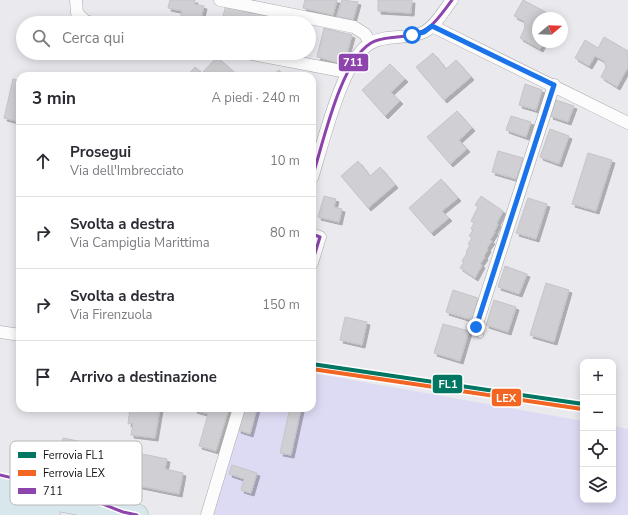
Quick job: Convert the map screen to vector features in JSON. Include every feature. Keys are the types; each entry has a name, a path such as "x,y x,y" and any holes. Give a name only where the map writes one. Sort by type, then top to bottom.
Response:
{"highway":[{"path":"0,475 10,477"},
{"path":"0,489 10,491"},
{"path":"0,505 49,515"},
{"path":"87,505 130,513"},
{"path":"108,505 130,513"}],"street":[{"path":"76,0 77,13 80,16"},
{"path":"220,0 299,16"},
{"path":"316,166 347,72 354,59 370,43 391,37 424,32 432,26 452,0"},
{"path":"316,19 354,27 365,34 370,43"},
{"path":"432,26 554,85 628,123"},
{"path":"284,60 347,72"},
{"path":"478,331 554,85"},
{"path":"316,236 320,237 316,250"},
{"path":"0,332 16,334"},
{"path":"207,515 238,412"}],"shaded area":[{"path":"316,374 580,420 580,503 616,503 616,427 628,429 628,515 213,515 243,412 316,412"}],"building":[{"path":"170,0 195,0 194,4 204,6 202,16 181,16 182,11 168,8"},
{"path":"305,0 337,0 333,15 303,8"},
{"path":"342,0 358,2 353,20 337,16"},
{"path":"378,0 412,0 411,13 378,11"},
{"path":"523,0 546,12 532,12 532,45 520,38 525,28 524,21 514,16"},
{"path":"226,5 269,16 223,16"},
{"path":"324,28 352,35 344,64 317,57"},
{"path":"604,37 628,51 628,67 617,87 601,77 606,67 604,61 595,56 589,66 575,58 585,40 598,48"},
{"path":"433,53 446,69 456,60 471,77 444,100 416,67"},
{"path":"214,60 220,60 234,72 203,72"},
{"path":"390,64 405,79 391,92 400,101 385,116 362,90"},
{"path":"195,67 201,72 191,72"},
{"path":"13,79 16,80 16,121 4,118"},
{"path":"525,84 542,90 536,110 519,105"},
{"path":"556,100 574,106 568,122 550,116"},
{"path":"457,111 472,128 459,140 467,149 450,164 427,137"},
{"path":"511,116 531,122 526,137 506,130"},
{"path":"550,129 569,136 559,164 540,157"},
{"path":"498,151 523,158 516,179 492,172"},
{"path":"588,153 612,160 596,211 572,204"},
{"path":"358,161 370,176 380,167 395,185 368,208 341,176"},
{"path":"441,179 458,198 442,211 449,218 431,233 409,208"},
{"path":"324,196 336,199 334,207 342,209 339,222 318,217"},
{"path":"481,196 503,211 497,223 495,232 490,240 492,241 480,264 482,265 475,278 460,268 464,262 462,261 470,245 468,244 472,238 469,236 473,230 471,229 474,223 471,221 478,207 475,205"},
{"path":"528,198 547,204 536,239 516,233"},
{"path":"505,266 527,274 519,294 498,287"},
{"path":"546,283 569,290 554,342 530,335"},
{"path":"453,290 478,298 472,320 446,312"},
{"path":"494,300 516,307 508,332 486,325"},
{"path":"345,317 367,322 362,345 340,340"},
{"path":"443,324 469,331 460,361 434,353"},
{"path":"130,412 159,412 155,438 131,435 133,423 128,424"},
{"path":"201,412 228,412 216,451 199,446 208,414"},
{"path":"244,412 256,412 250,434 238,430"},
{"path":"289,412 300,412 291,455 280,453"},
{"path":"63,438 78,441 62,441"},
{"path":"142,454 167,459 165,469 183,473 179,494 142,486"},
{"path":"232,465 257,473 251,493 241,490 244,479 229,474"}],"rail line":[{"name":"FL1","path":"316,365 580,404"},
{"name":"LEX","path":"316,370 580,409"}],"transit line":[{"name":"711","path":"316,164 334,105 350,67 360,53 371,43 377,40 408,36 424,31 435,22 452,0"},
{"name":"711","path":"316,236 320,237 316,250"},
{"name":"711","path":"0,475 10,477"},
{"name":"711","path":"105,505 123,512 137,515"}],"route":[{"path":"412,35 424,32 432,26 554,85 476,327"}]}
